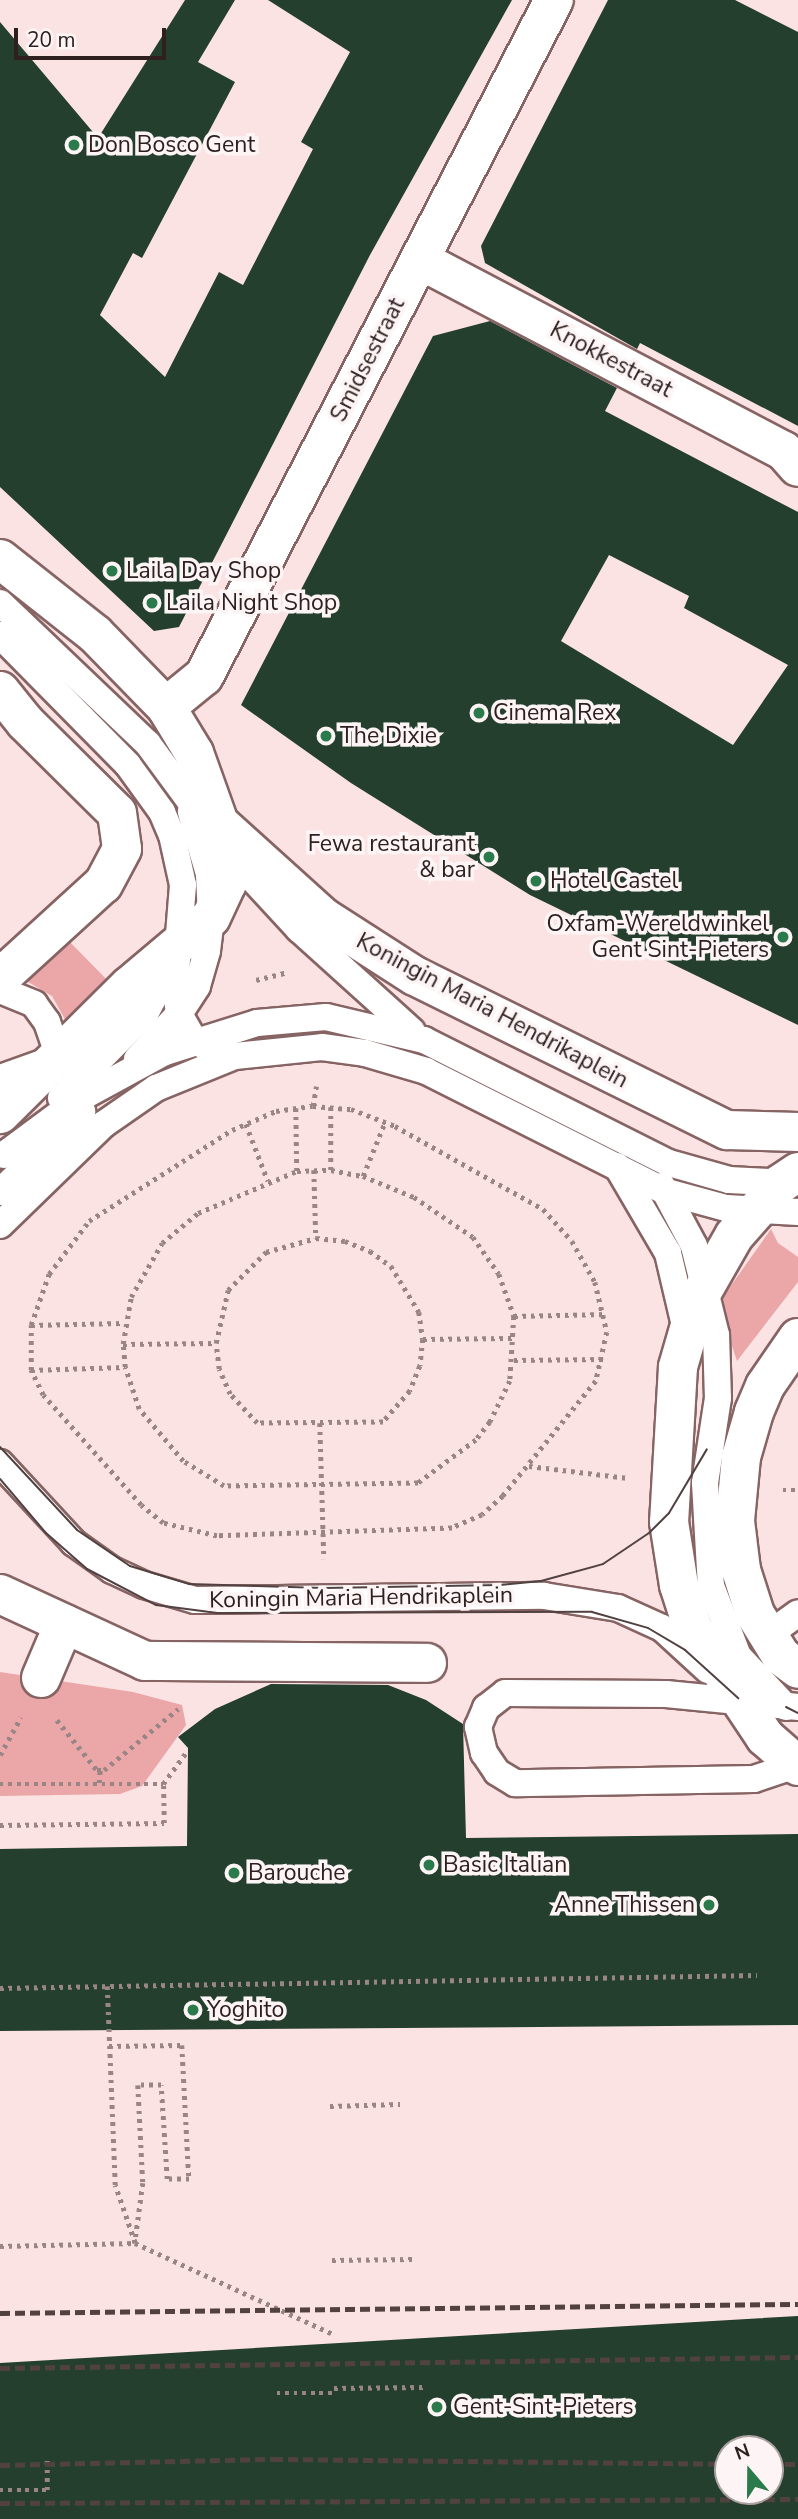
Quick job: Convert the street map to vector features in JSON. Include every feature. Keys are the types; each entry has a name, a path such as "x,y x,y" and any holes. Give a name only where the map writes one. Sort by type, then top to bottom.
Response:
{"street":[{"name":"Smidsestraat","path":"166,707 205,676 554,0"},
{"name":"Knokkestraat","path":"420,260 784,452 798,467"},
{"name":"Koningin Maria Hendrikaplein","path":"0,559 95,634 166,707 194,753 223,836 227,883 211,917 177,950 129,986 0,1114"},
{"path":"0,691 25,722 115,811 122,849 115,868 0,978"},
{"name":"Koningin Maria Hendrikaplein","path":"223,836 323,918 415,976 727,1130 798,1132"},
{"name":"Koningin Maria Hendrikaplein","path":"786,1192 706,1282 686,1332 678,1367 669,1522 679,1585 693,1629 765,1737 797,1758"},
{"path":"798,1338 765,1386 741,1457 735,1521 741,1570 755,1614 783,1624 781,1656 798,1668"},
{"path":"0,1594 145,1661 427,1663"},
{"path":"45,1695 64,1624"}],"lane":[{"path":"0,603 148,744 185,793 334,965 424,1040 597,1130 694,1171 786,1192"},
{"path":"0,635 128,765 162,811 172,835 183,885 177,950 179,1014 194,1040 209,1049 322,1047 402,1063 667,1192 786,1192"},
{"path":"0,1192 179,1014 197,986 211,917 209,874 185,793"},
{"path":"2,1156 145,1014 177,950"},
{"path":"0,990 34,1004 47,1022 58,1057 0,1078"},
{"path":"2,1156 123,1072 194,1040 257,1023 326,1017 424,1040"},
{"path":"0,1225 128,1107 204,1065 265,1050"},
{"path":"597,1130 667,1192 706,1282 719,1369 705,1483 712,1586 738,1656 792,1707"},
{"path":"617,1166 668,1253 686,1332"},
{"name":"Koningin Maria Hendrikaplein","path":"0,1463 74,1543 112,1570 144,1585 195,1600 544,1596 618,1608 662,1628 738,1698"},
{"path":"792,1707 738,1698 505,1693 486,1709 478,1727 484,1753 497,1772 515,1783 754,1779 797,1758"}],"path":[{"path":"331,1107 331,1170"},
{"path":"331,1107 385,1121 543,1209 585,1260 606,1314 605,1359 596,1381 528,1466 482,1515 452,1528 217,1536 163,1523 141,1505 43,1395 31,1370 32,1325 49,1273 89,1221 246,1124 296,1108 331,1107"},
{"path":"296,1108 297,1171"},
{"path":"363,1176 385,1121"},
{"path":"246,1124 268,1181"},
{"path":"314,1170 316,1238"},
{"path":"331,1170 363,1176 435,1208 473,1237 499,1274 514,1316 516,1338 510,1381 490,1422 440,1471 418,1483 224,1486 203,1475 151,1428 125,1367 124,1323 137,1281 162,1243 198,1213 268,1181 297,1171 331,1170"},
{"path":"316,1238 345,1241 391,1266 419,1312 423,1339 410,1391 383,1422 257,1423 230,1394 215,1343 228,1290 245,1269 266,1252 316,1238"},
{"path":"514,1316 606,1314"},
{"path":"32,1325 124,1323"},
{"path":"423,1339 516,1338"},
{"path":"123,1344 215,1343"},
{"path":"514,1360 605,1359"},
{"path":"31,1370 125,1367"},
{"path":"320,1423 325,1600"},
{"path":"528,1466 632,1478"},
{"path":"779,1490 798,1490"},
{"path":"45,1695 100,1769 99,1783"},
{"path":"100,1769 182,1705"},
{"path":"0,1755 24,1712"},
{"path":"0,1825 164,1823 163,1784 188,1750"},
{"path":"0,1784 163,1784"},
{"path":"0,1988 757,1975"},
{"path":"107,1986 115,2185 135,2244"},
{"path":"109,2046 182,2045 189,2179 167,2179 161,2085 138,2085 144,2183 135,2244"},
{"path":"330,2106 400,2104"},
{"path":"0,2246 135,2244 333,2334"},
{"path":"332,2260 415,2259"},
{"path":"277,2393 425,2387"},
{"path":"0,2490 47,2490 47,2460"}],"shaded area":[{"path":"65,937 114,987 71,1030 52,996 18,976"},
{"path":"771,1229 778,1243 798,1257 798,1282 737,1361 718,1304"},
{"path":"0,1672 133,1692 182,1705 186,1725 142,1786 120,1794 0,1796"}],"building":[{"path":"185,0 235,0 198,62 235,82 142,258 133,253 100,315 165,377 219,272 243,285 313,149 301,142 350,52 268,0 512,0 370,255 179,627 154,631 0,487 0,22 98,138"},
{"path":"608,0 735,0 798,32 798,426 640,343 637,349 485,263 481,246"},
{"path":"490,321 617,388 605,411 798,512 798,1025 530,895 351,783 241,705 433,336","holes":["609,555 689,596 684,608 788,665 733,745 561,641"]},
{"path":"271,1684 388,1685 426,1700 463,1724 466,1838 798,1834 798,2025 0,2031 0,1849 187,1846 188,1748 178,1737 215,1709"},
{"path":"798,2316 798,2519 0,2519 0,2363"}],"tram line":[{"path":"0,1447 77,1530 130,1566 189,1584 324,1588 500,1585 541,1581 603,1564 649,1533 669,1513 707,1449"},
{"path":"0,1479 46,1533 87,1569 156,1605 217,1613 592,1612 648,1628 685,1650 738,1698"},
{"path":"786,1707 798,1713"}],"railway":[{"path":"0,2313 798,2304"},
{"path":"0,2368 798,2357"},
{"path":"0,2465 273,2459 714,2464"},
{"path":"784,2464 798,2464"},
{"path":"0,2503 798,2499"}],"place":[{"name":"Don Bosco Gent","path":"74,145"},
{"name":"Laila Day Shop","path":"112,571"},
{"name":"Laila Night Shop","path":"152,603"},
{"name":"Cinema Rex","path":"479,713"},
{"name":"The Dixie","path":"326,736"},
{"name":"Fewa restaurant & bar","path":"489,857"},
{"name":"Hotel Castel","path":"536,881"},
{"name":"Oxfam-Wereldwinkel Gent Sint-Pieters","path":"783,937"},
{"name":"Basic Italian","path":"429,1865"},
{"name":"Barouche","path":"234,1873"},
{"name":"Anne Thissen","path":"709,1905"},
{"name":"Yoghito","path":"193,2010"},
{"name":"Gent-Sint-Pieters","path":"437,2407"}]}
